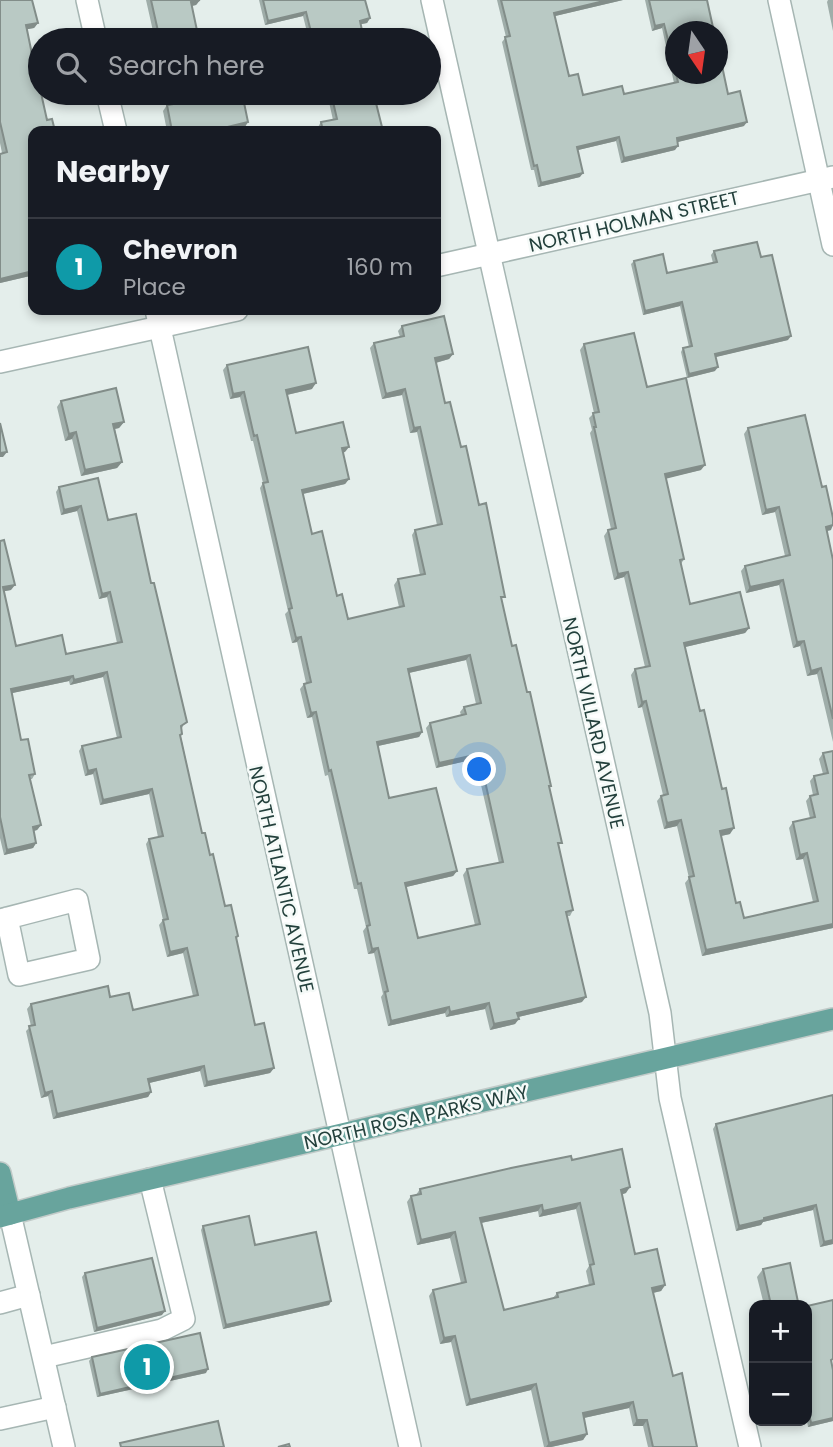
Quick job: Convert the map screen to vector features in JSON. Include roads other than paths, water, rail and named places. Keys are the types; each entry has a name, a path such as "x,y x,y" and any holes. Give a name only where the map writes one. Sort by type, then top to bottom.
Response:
{"main road":[{"name":"NORTH ROSA PARKS WAY","path":"5,1216 150,1179 833,1019"},
{"path":"0,1173 5,1216"}],"street":[{"path":"87,0 93,28"},
{"name":"NORTH VILLARD AVENUE","path":"432,0 438,28"},
{"path":"779,0 826,179 833,246"},
{"name":"NORTH VILLARD AVENUE","path":"441,41 660,1013 672,1105 750,1447"},
{"path":"110,105 115,126"},
{"name":"NORTH HOLMAN STREET","path":"441,264 826,179"},
{"path":"0,362 158,318 187,315"},
{"name":"NORTH ATLANTIC AVENUE","path":"158,318 410,1447"},
{"path":"44,1357 162,1330 184,1319 150,1179"},
{"path":"5,1216 29,1295 64,1447"},
{"path":"0,1303 29,1295"},
{"path":"0,1419 55,1407"}],"place":[{"name":"Chevron","path":"147,1367"}]}
